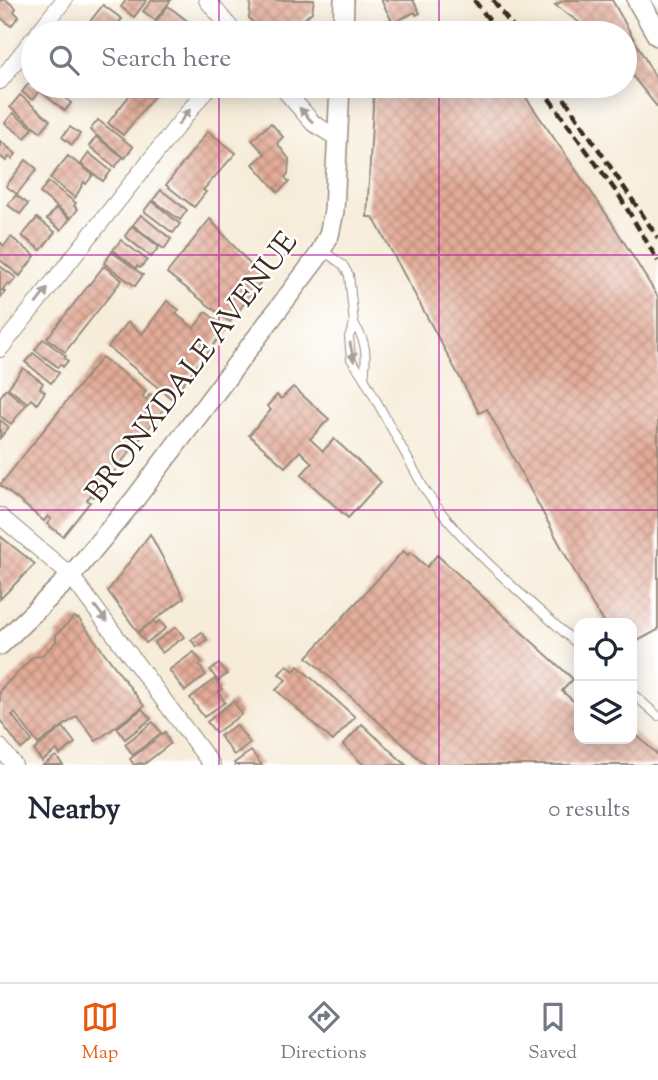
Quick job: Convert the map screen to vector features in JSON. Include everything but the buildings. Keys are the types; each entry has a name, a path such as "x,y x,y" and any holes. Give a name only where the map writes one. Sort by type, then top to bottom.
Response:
{"main road":[{"path":"638,0 658,35"}],"street":[{"path":"47,21 64,0"},
{"path":"207,0 225,21"},
{"path":"343,21 344,0"},
{"path":"0,81 21,54"},
{"path":"0,349 199,98"},
{"path":"292,98 313,122 337,138"},
{"name":"BRONXDALE AVENUE","path":"0,645 71,576 165,461 322,250 329,235 334,211 339,98"},
{"path":"0,516 71,576 212,765"},
{"path":"0,747 13,765"}],"lane":[{"path":"322,250 347,269 354,324 349,337 352,359 436,506 466,539 574,641"},
{"path":"354,324 364,336 367,356 365,378"},
{"path":"637,697 658,716"}],"railway":[{"path":"474,0 490,21"},
{"path":"493,0 508,21"},
{"path":"549,98 620,197 658,261"},
{"path":"564,98 658,238"}]}
